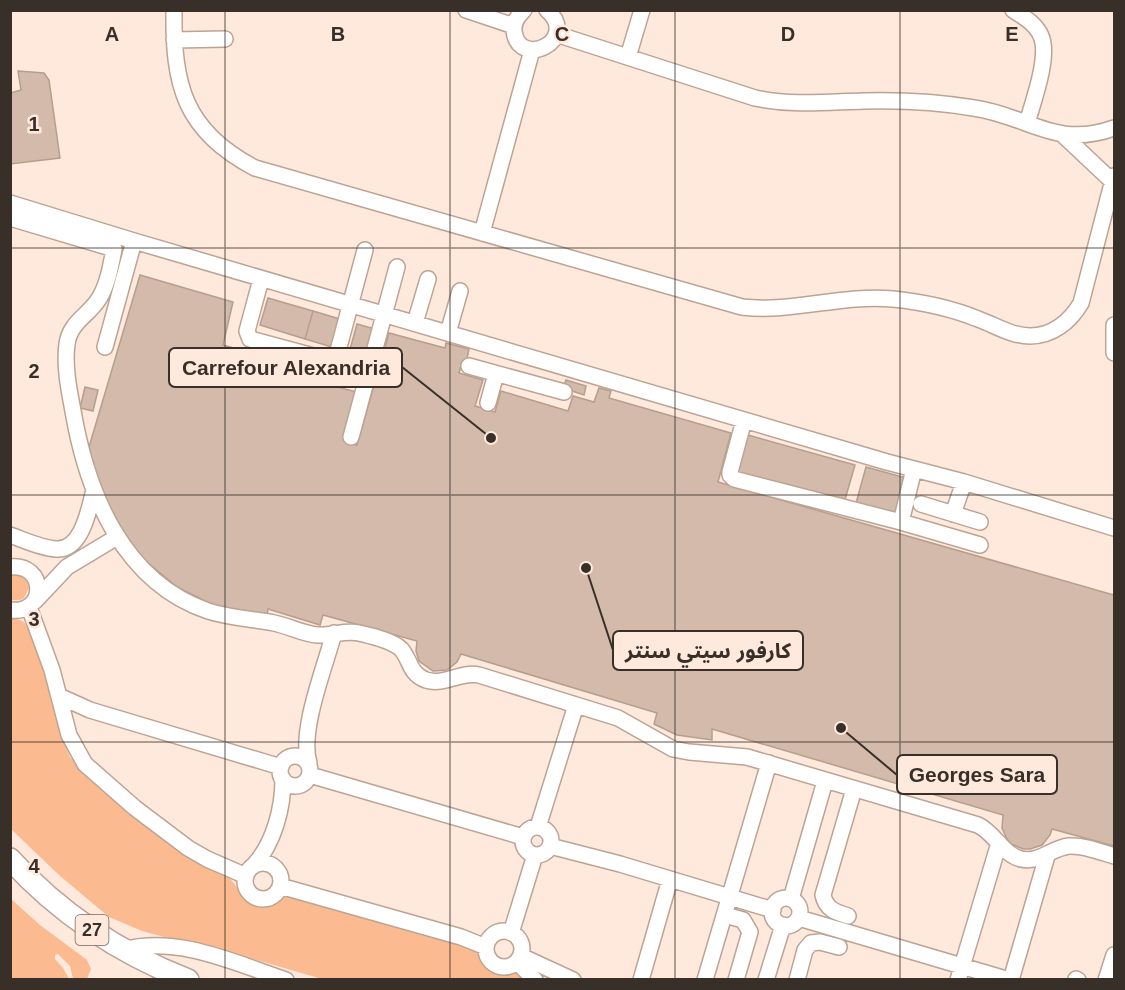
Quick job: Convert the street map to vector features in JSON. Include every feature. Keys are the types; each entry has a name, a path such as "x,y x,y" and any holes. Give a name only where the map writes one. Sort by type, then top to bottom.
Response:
{"highway":[{"name":"27","path":"10,859 63,909 123,950 188,980"}],"street":[{"path":"174,10 174,40 179,81 189,106 214,139 238,159 272,174 742,307 781,308 847,298 892,299 938,306 979,319 1008,332 1030,336 1040,335 1060,327 1081,303 1114,179 1063,135"},
{"path":"466,10 514,26"},
{"path":"524,10 514,26 516,38 532,50 548,47 556,34 555,19 547,10"},
{"path":"627,57 642,10"},
{"path":"1013,10 1034,25 1043,43 1043,58 1027,123"},
{"path":"556,34 772,102 933,103 984,110 1063,135 1080,136 1114,128"},
{"path":"174,40 225,39"},
{"path":"482,233 532,50"},
{"path":"10,203 116,242"},
{"path":"10,218 116,242 134,241 744,420 964,482 1114,528"},
{"path":"105,347 134,241"},
{"path":"116,242 107,281 99,298 69,332 68,377 76,432 94,490 117,537 132,559 154,580 180,598 217,614 274,623 311,634 348,632 360,634 397,646 404,653 410,667 423,679 436,682 449,681 474,674 627,722 673,749 736,755 978,825 990,832 1012,855 1020,858 1029,860 1047,856 1060,848 1074,846 1114,856"},
{"path":"335,362 365,250"},
{"path":"351,437 397,267"},
{"path":"261,279 247,331 248,337 369,371"},
{"path":"414,323 428,279"},
{"path":"448,333 460,291"},
{"path":"1114,325 1114,353"},
{"path":"538,385 544,361"},
{"path":"469,366 564,393"},
{"path":"488,403 496,374"},
{"path":"744,420 730,472 734,479 980,545"},
{"path":"901,522 914,469"},
{"path":"953,514 964,482"},
{"path":"10,535 54,549 62,549 70,545 84,523 94,490"},
{"path":"921,504 980,522"},
{"path":"10,610 23,610 32,604 67,567 117,537"},
{"path":"10,567 22,567 33,574 38,587 32,604 69,735 90,770 188,848 207,859 250,871"},
{"path":"28,570 67,567"},
{"path":"250,871 260,863 273,866 280,875 280,886 273,896 255,897 247,888 250,871 265,851 271,838 287,772 307,730 334,633"},
{"path":"59,696 90,710 287,772 305,783 309,769 306,749 307,730"},
{"path":"538,827 576,705"},
{"path":"273,866 275,847 286,806 287,772 299,756 309,769 523,837"},
{"path":"705,980 769,764"},
{"path":"791,899 825,781"},
{"path":"848,916 828,907 823,895 854,789"},
{"path":"538,827 549,834 550,846 541,854 535,855 525,849 523,837 531,828 538,827"},
{"path":"960,973 999,843"},
{"path":"550,846 773,910"},
{"path":"511,933 535,855"},
{"path":"799,918 960,973 1010,980 1047,856"},
{"path":"641,980 670,879"},
{"path":"280,886 461,937 486,947"},
{"path":"791,899 798,905 799,918 792,924 783,925 775,920 773,910 780,900 791,899"},
{"path":"725,915 743,920 750,932 736,980"},
{"path":"766,980 783,925"},
{"path":"535,980 519,959 521,943 511,933 497,933 491,937 486,947 488,956 497,966 504,967 519,959 573,980"},
{"path":"797,980 805,950 811,943 820,942 839,947"},
{"path":"123,950 144,946 178,948 286,980"},
{"path":"1106,980 1114,956"}],"shaded area":[{"path":"17,573 26,578 29,588 24,598 11,600 11,574"},
{"path":"11,616 24,622 36,640 63,740 70,757 229,877 240,892 249,899 260,903 267,902 284,893 478,949 488,966 494,971 513,970 529,979 322,979 226,951 205,948 142,931 109,917 59,875 11,829"},
{"path":"11,899 40,925 87,960 91,969 87,979 73,979 70,966 58,954 55,955 55,959 69,979 11,979"}],"building":[{"path":"18,71 44,73 49,80 60,158 10,164 10,93 21,90"},
{"path":"140,275 233,302 223,345 332,376 329,385 357,392 344,441 357,445 389,333 445,348 446,343 469,349 466,363 462,362 459,373 483,380 475,406 495,412 501,391 568,411 573,396 594,402 599,388 611,391 609,398 731,433 718,482 1114,595 1114,846 1052,829 1042,845 1023,849 1011,844 1007,839 1002,828 1003,815 712,729 712,740 677,735 654,724 657,713 461,654 457,662 447,670 433,671 419,661 416,651 417,641 323,615 320,625 268,609 267,615 230,610 211,604 177,587 141,557 110,512 89,447"},
{"path":"268,298 313,311 305,339 260,325"},
{"path":"313,311 340,319 332,347 305,339"},
{"path":"357,324 375,329 367,358 349,353"},
{"path":"566,380 586,386 584,395 563,388"},
{"path":"85,387 98,390 93,411 80,408"},
{"path":"748,435 855,465 844,503 737,473"},
{"path":"866,467 906,478 897,514 856,503"}],"place":[{"name":"Carrefour Alexandria","path":"491,438"},
{"name":"كارفور سيتي سنتر","path":"586,568"},
{"name":"Georges Sara","path":"841,728"}]}
